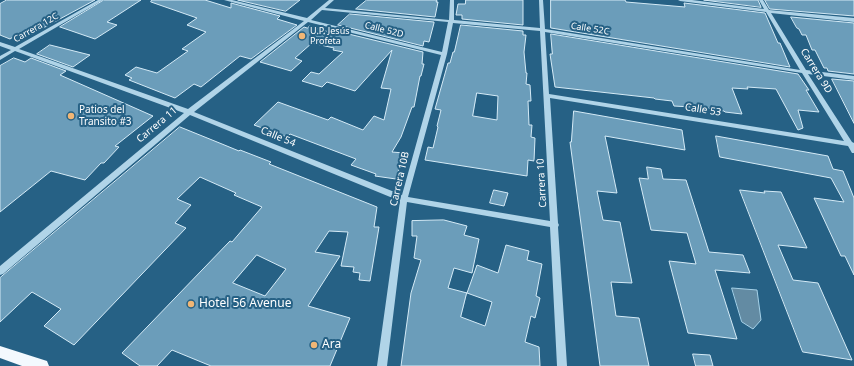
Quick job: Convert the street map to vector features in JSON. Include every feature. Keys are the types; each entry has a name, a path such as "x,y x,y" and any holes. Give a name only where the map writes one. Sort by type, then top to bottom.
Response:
{"main road":[{"path":"0,352 42,366"}],"street":[{"name":"Carrera 12C","path":"0,58 102,0"},
{"name":"Calle 52D","path":"226,0 309,19 444,54"},
{"name":"Carrera 11","path":"0,271 189,112 332,0"},
{"name":"Carrera 10B","path":"382,366 404,199 444,54 451,20 452,0"},
{"name":"Carrera 10","path":"541,0 548,96 562,366"},
{"path":"680,0 769,12 854,20"},
{"name":"Carrera 9D","path":"761,0 804,72 852,144 854,151"},
{"name":"Calle 52C","path":"322,9 451,20 543,30 804,72 854,78"},
{"name":"Calle 54","path":"0,44 189,112 404,199 555,225"},
{"name":"Calle 53","path":"548,96 852,144"}],"water":[{"path":"732,288 757,290 761,320 753,329 742,322"}],"building":[{"path":"7,0 95,0 32,34 24,37 16,35 10,39 0,35 0,4"},
{"path":"104,0 141,0 107,22 117,25 95,39 60,27"},
{"path":"152,0 205,0 231,8 231,3 280,16 277,19 297,25 251,59 240,56 201,87 194,84 175,98 129,80 132,78 125,75 136,67 157,73 188,51 182,49 206,32 187,25 197,18 151,2"},
{"path":"238,0 300,0 286,11"},
{"path":"367,0 437,0 436,2 438,2 435,17 356,9"},
{"path":"466,0 523,0 523,25 462,19 462,15 456,15 458,4 465,4"},
{"path":"551,0 625,0 626,2 685,7 684,3 765,13 790,67 551,28"},
{"path":"704,0 758,0 761,7"},
{"path":"765,0 854,0 854,16 770,9"},
{"path":"350,14 434,23 429,42 424,41 423,46 338,25"},
{"path":"791,17 854,23 854,74 828,71 827,68 824,68 815,50 812,50 806,35 802,35"},
{"path":"461,25 523,31 523,35 526,35 524,52 527,73 526,84 530,85 531,101 528,101 529,125 532,125 531,137 535,138 534,161 528,160 527,176 425,160 428,147 433,148 441,110 435,109 448,63 450,63","holes":["477,93 498,96 497,120 473,116"]},
{"path":"310,26 329,32 332,30 423,52 422,64 424,64 414,107 412,107 401,137 392,152 404,153 396,179 375,176 376,174 351,165 356,159 290,134 287,137 254,125 278,102 328,120 331,117 363,130 374,116 384,120 391,89 381,88 392,50 355,91 327,82 322,87 302,81 311,72 319,74 343,52 333,50 334,48 312,43 295,58 302,61 291,71 260,62 304,27 307,28"},
{"path":"551,34 798,74 809,90 806,90 819,112 798,110 803,128 798,130 776,89 747,87 748,89 732,88 742,114 709,108 674,106 672,101 654,98 555,87 550,54 552,54"},
{"path":"50,45 90,55 73,67 37,54"},
{"path":"14,58 25,62 31,58 66,71 60,75 153,116 115,146 119,147 85,180 51,171 0,212 0,66"},
{"path":"832,79 854,81 854,123"},
{"path":"574,111 682,130 685,150 605,136 617,193 597,191 603,220 620,222 632,283 611,282 616,316 639,318 649,366 600,366 570,142"},
{"path":"180,127 239,151 240,150 271,162 269,164 377,207 374,227 379,227 370,281 359,280 360,273 353,272 354,267 341,266 348,232 329,231 315,252 340,256 308,306 350,318 330,366 211,366 172,350 157,366 140,366 122,353 230,241 232,242 262,207 234,195 236,193 200,177 177,199 191,205 175,223 186,228 74,345 44,326 61,309 32,292 0,322 0,278","holes":["257,255 286,269 265,296 233,283"]},
{"path":"716,136 828,156 833,169 843,171 854,198 854,275 845,256 841,256 814,198 844,202 831,178 720,157"},
{"path":"647,167 661,169 663,179 686,180 709,252 743,255 750,273 715,270 737,339 688,333 669,261 696,264 687,233 651,230 639,178 648,179"},
{"path":"494,190 508,193 504,206 490,203"},
{"path":"740,190 765,193 764,191 781,192 807,248 778,245 793,280 818,283 852,360 803,352"},
{"path":"444,220 467,226 464,235 479,239 472,273 454,268 448,288 467,293 477,265 498,273 506,245 529,251 527,260 542,264 536,296 540,298 535,318 531,316 525,342 539,347 540,366 401,366 411,293 421,260 414,258 417,236 412,236 412,221","holes":["467,293 492,302 485,326 461,317"]},
{"path":"693,354 710,355 713,366 696,366"}],"place":[{"name":"U.P. Jesús Profeta","path":"302,36"},
{"name":"Patios del Transito #3","path":"71,116"},
{"name":"Hotel 56 Avenue","path":"191,304"},
{"name":"Ara","path":"314,345"}]}
